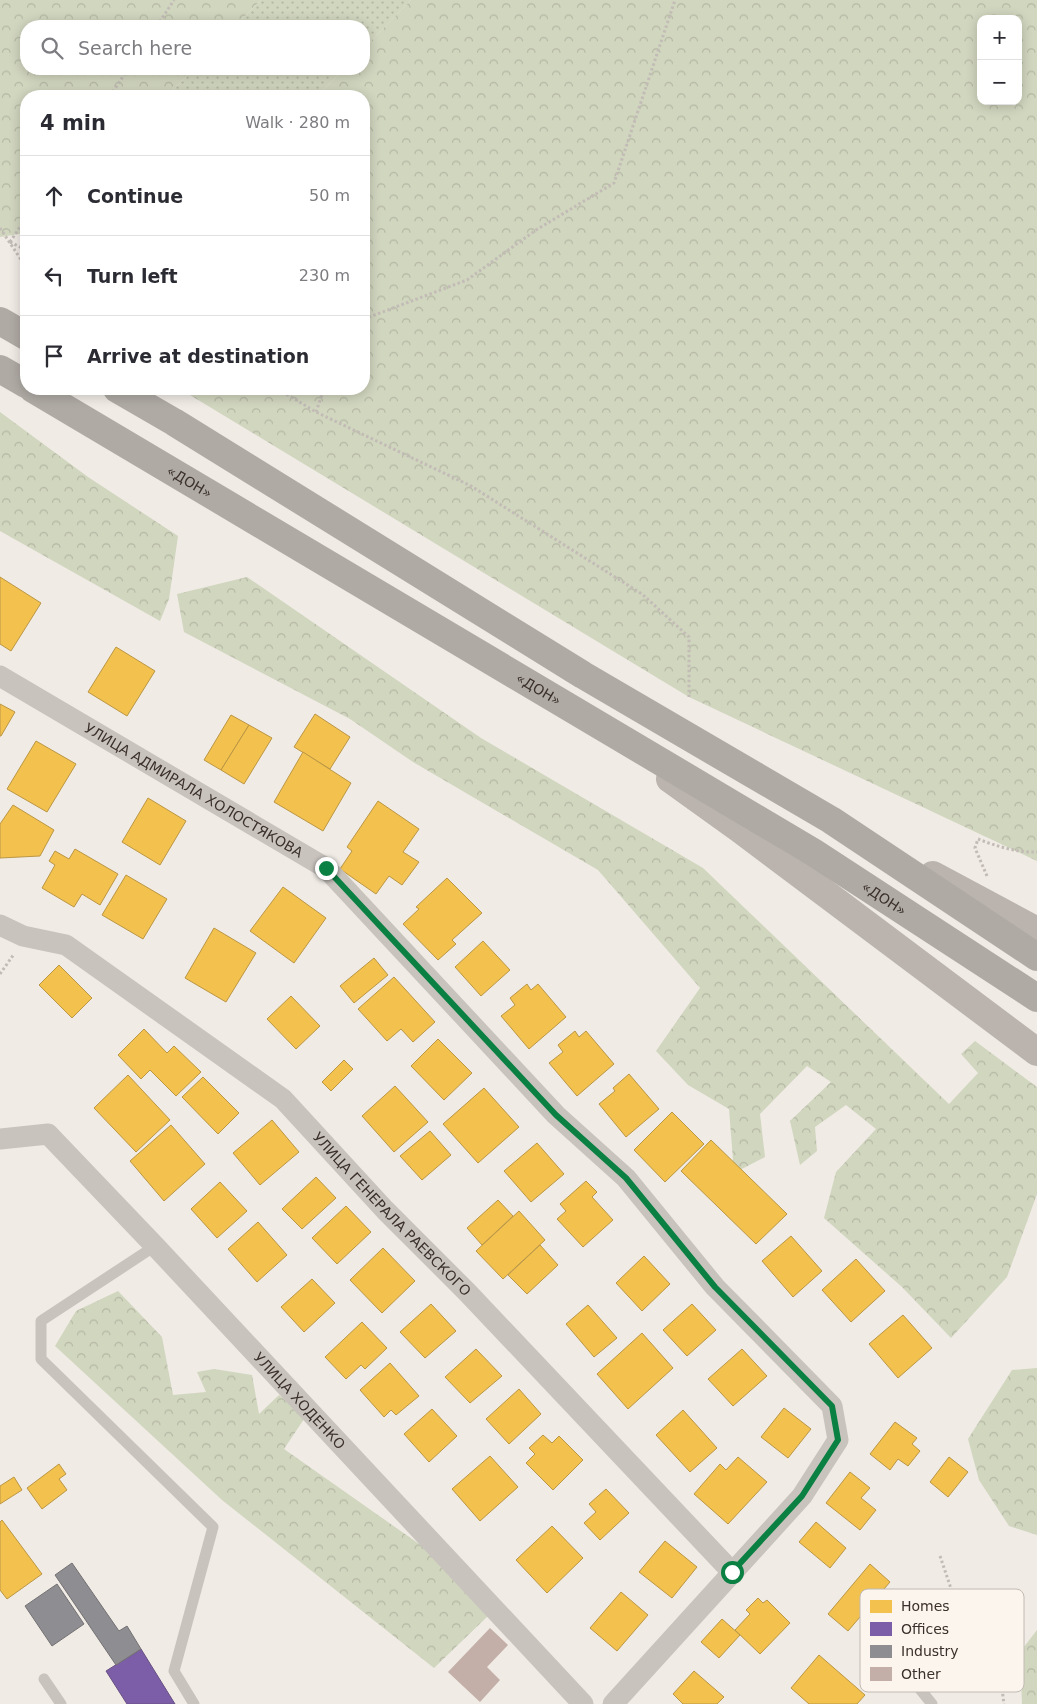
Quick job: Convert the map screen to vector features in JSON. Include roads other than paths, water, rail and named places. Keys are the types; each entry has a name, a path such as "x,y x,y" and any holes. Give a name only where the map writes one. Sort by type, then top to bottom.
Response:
{"highway":[{"path":"0,321 20,333"},
{"path":"0,369 20,381"},
{"name":"«ДОН»","path":"44,395 813,852 1037,998"},
{"path":"127,395 583,675 831,820 1037,957"}],"main road":[{"path":"569,707 741,830 1037,1052"},
{"path":"831,820 1037,931"}],"street":[{"name":"УЛИЦА АДМИРАЛА ХОЛОСТЯКОВА","path":"0,676 326,868 556,1115 626,1178 715,1287 832,1406 838,1440 802,1496 613,1704"},
{"name":"УЛИЦА ГЕНЕРАЛА РАЕВСКОГО","path":"0,925 23,936 66,945 283,1099 385,1210 467,1292 732,1572"},
{"name":"УЛИЦА ХОДЕНКО","path":"0,1139 48,1134 583,1704"}],"lane":[{"path":"155,1246 40,1321 41,1359 213,1527 174,1672 194,1704"},
{"path":"44,1679 62,1704"},
{"path":"922,1692 932,1704"}]}
